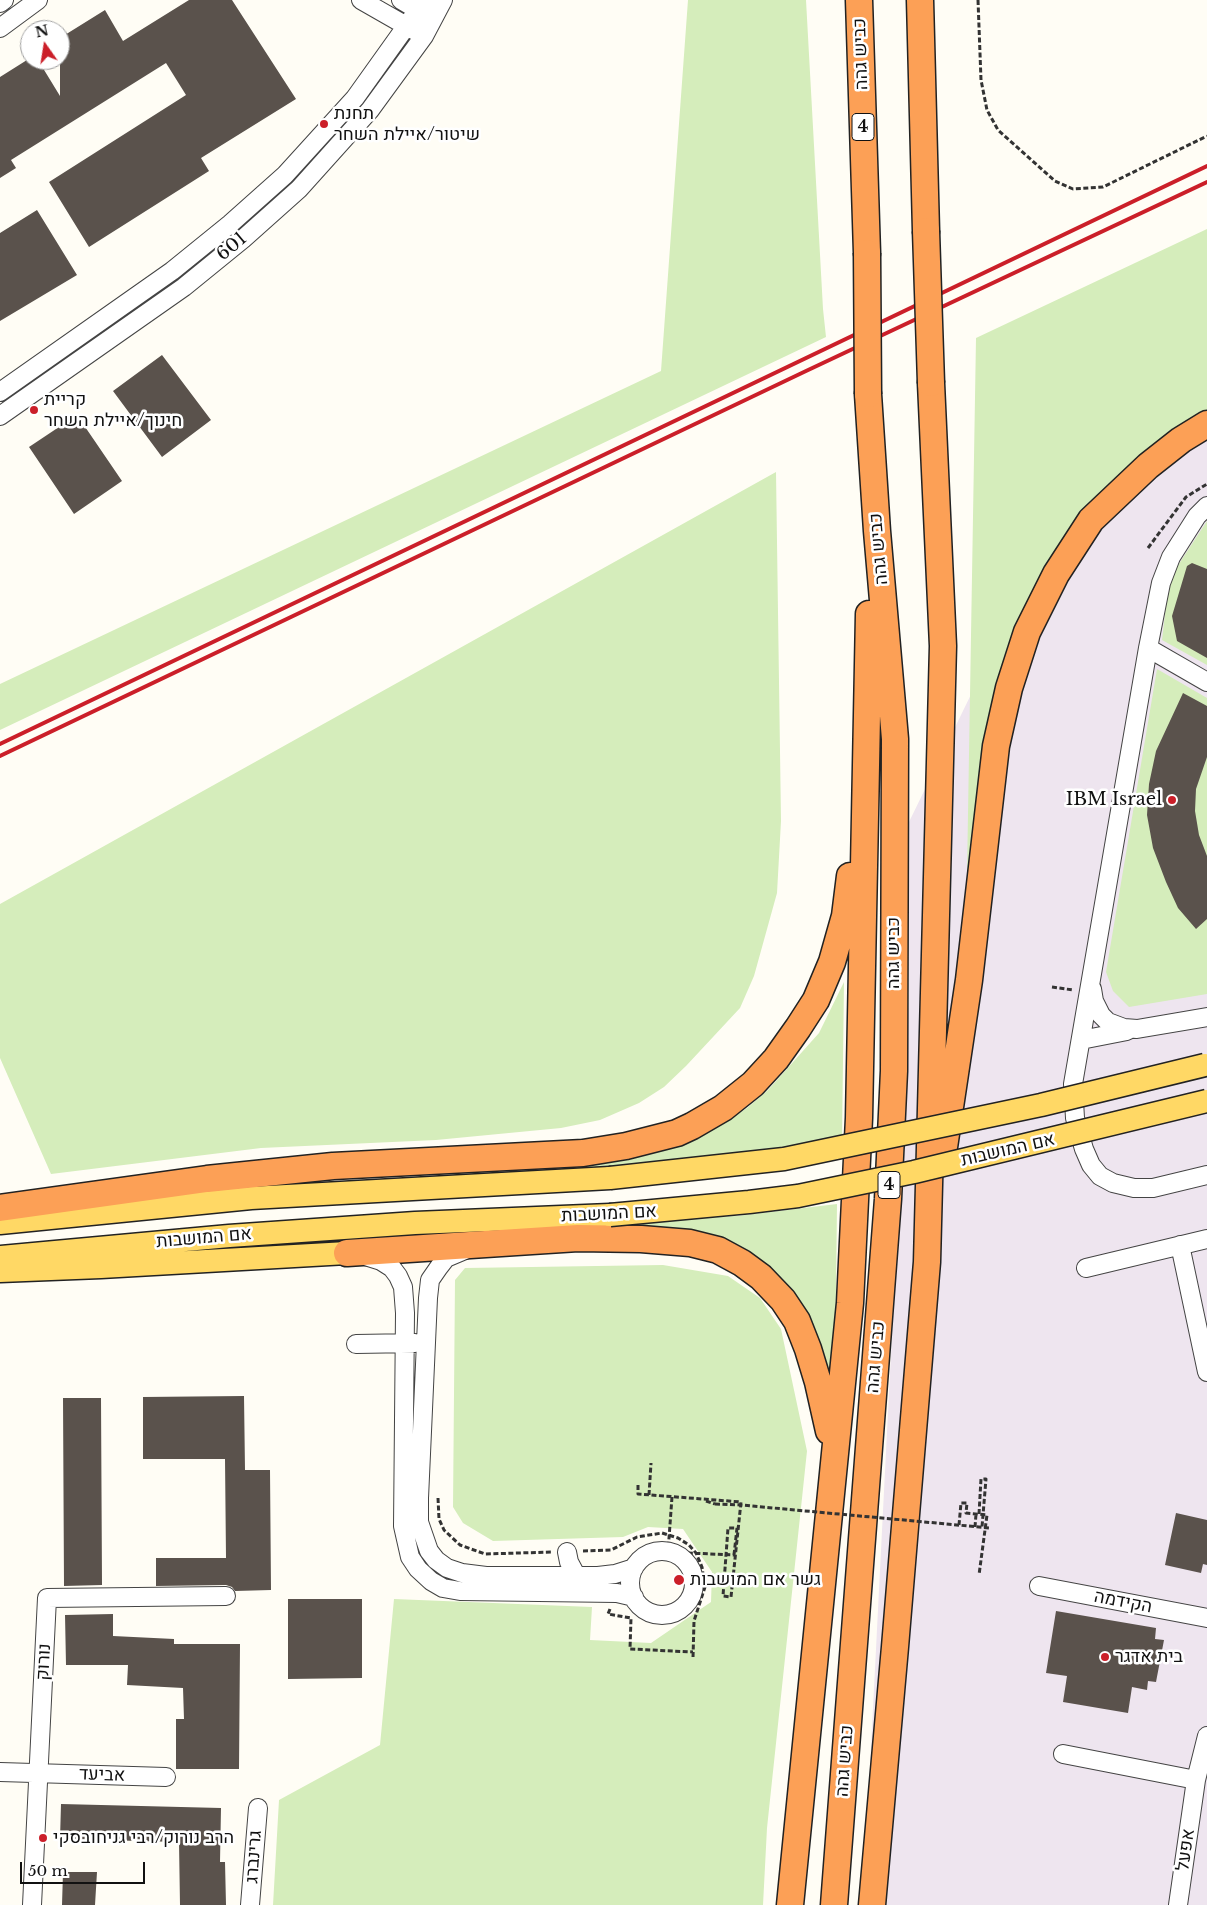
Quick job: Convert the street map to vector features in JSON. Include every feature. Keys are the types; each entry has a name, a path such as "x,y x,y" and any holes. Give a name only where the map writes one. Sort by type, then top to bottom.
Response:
{"highway":[{"name":"כביש גהה","path":"834,1905 888,1199 894,1071 894,739 868,394 868,253 859,0"},
{"path":"872,1905 896,1647 927,1262 943,646 926,231 920,0"},
{"path":"927,1262 969,980 996,746 1009,688 1027,632 1056,574 1091,520 1148,466 1181,440 1207,424"},
{"path":"790,1905 850,1303 859,1118 872,463"},
{"path":"0,1208 207,1179 333,1166 583,1153 655,1139 692,1126 723,1108 753,1084 776,1059 816,1000 832,962 845,916 867,737"},
{"path":"347,1253 578,1238 641,1239 690,1243 718,1250 742,1263 761,1277 783,1300 797,1321 808,1349 827,1413 833,1461"}],"main road":[{"name":"אם המושבות","path":"0,1223 251,1198 610,1178 784,1159 1041,1105 1206,1065"},
{"name":"אם המושבות","path":"0,1257 91,1247 415,1223 610,1215 798,1196 914,1172 1207,1101"},
{"path":"0,1271 347,1253"}],"street":[{"path":"0,3 4,0"},
{"path":"0,28 38,0"},
{"path":"402,0 421,5 424,36"},
{"name":"601","path":"0,416 184,287 243,239 299,189 370,110 424,36 443,0"},
{"path":"368,3 424,36"},
{"path":"368,3 381,17 386,30 387,53"},
{"name":"601","path":"0,392 172,271 230,224 285,175 355,98 421,5"},
{"path":"1207,506 1197,516 1168,566 1161,583 1148,648 1074,1084 1075,1118 1091,1165 1100,1176 1113,1183 1134,1188 1153,1188 1207,1175"},
{"path":"1148,648 1207,682"},
{"path":"1091,986 1097,1008 1108,1022 1124,1028 1137,1029"},
{"path":"1081,1040 1207,1017"},
{"path":"1086,1268 1207,1239"},
{"path":"484,1244 457,1252 446,1258 430,1280 418,1498 419,1522 429,1551 436,1560 447,1568 462,1573 486,1576 577,1577 615,1574 634,1568"},
{"path":"1180,1245 1207,1372"},
{"path":"347,1253 382,1261 392,1268 403,1287 405,1344 403,1526 410,1557 418,1568 431,1581 443,1588 460,1591 625,1595 657,1615 677,1612 685,1606 691,1598 694,1578 685,1560 677,1555 668,1543 658,1552 648,1554 640,1560 634,1568 631,1588 625,1595"},
{"path":"356,1344 405,1344 416,1343 426,1339"},
{"path":"567,1552 577,1577"},
{"name":"הקידמה","path":"1039,1586 1207,1618"},
{"name":"נורוק","path":"32,1905 47,1598 226,1596"},
{"name":"אפעל","path":"1178,1905 1196,1780 1207,1736"},
{"path":"1063,1754 1196,1780"},
{"name":"אביעד","path":"0,1772 166,1777"},
{"name":"גרינברג","path":"250,1905 258,1808"}],"path":[{"path":"978,0 980,80 987,110 998,130 1055,181 1073,189 1103,187 1207,136"},
{"path":"1148,548 1186,497 1207,484"},
{"path":"649,1495 651,1463"},
{"path":"975,1527 981,1479 986,1479 982,1527"},
{"path":"638,1485 638,1494 990,1528"},
{"path":"438,1489 439,1519 444,1530 460,1545 485,1554 611,1550 637,1537 662,1533 668,1543 696,1553 734,1555 737,1528 728,1528 723,1596 731,1597 741,1503"},
{"path":"668,1543 672,1497"},
{"path":"701,1499 715,1504 741,1503"},
{"path":"959,1525 961,1503 967,1503 966,1513 986,1515 979,1575"},
{"path":"668,1543 689,1545 696,1553 702,1567 704,1587 694,1621 693,1658"},
{"path":"611,1550 615,1574"},
{"path":"625,1595 608,1614 631,1618 630,1649 693,1652"}],"shaded area":[{"path":"1207,384 1207,1905 863,1905 909,998 909,822 996,643"}],"green space":[{"path":"688,0 806,0 826,337 0,730 0,684 661,371"},
{"path":"1207,229 1207,411 1193,418 1033,596 976,876 967,873 976,338"},
{"path":"776,472 781,821 777,893 754,976 740,1008 686,1066 664,1087 639,1103 600,1120 561,1128 436,1140 261,1148 51,1174 0,1058 0,904"},
{"path":"1207,521 1207,665 1162,640 1169,579"},
{"path":"1157,669 1207,698 1207,994 1129,1007 1113,991 1106,972"},
{"path":"844,982 842,1140 585,1172 592,1158 690,1136 723,1124 747,1108 768,1090 819,1033"},
{"path":"837,1204 835,1376 822,1372 780,1282 642,1235 643,1219 737,1216"},
{"path":"663,1265 728,1276 760,1298 781,1329 807,1451 767,1828 763,1905 273,1905 279,1800 380,1745 394,1599 592,1607 590,1640 651,1643 711,1602 712,1572 683,1529 648,1527 623,1537 493,1541 463,1523 453,1507 455,1280 465,1268"}],"building":[{"path":"189,0 232,0 296,99 201,158 209,171 89,247 49,182 186,95 166,63 11,160 16,168 0,178 0,77 20,64 20,70 44,70 60,96 60,70 70,70 70,32 105,10 123,41"},
{"path":"37,210 77,275 0,321 0,233"},
{"path":"162,355 211,420 162,457 113,391"},
{"path":"77,415 122,481 74,514 29,447"},
{"path":"1192,563 1207,569 1207,658 1177,641 1172,616 1187,566"},
{"name":"IBM Israel","path":"1183,693 1207,706 1207,757 1196,789 1195,811 1199,835 1207,856 1207,919 1196,929 1178,908 1166,882 1153,848 1147,815 1149,784 1156,751"},
{"path":"244,1396 245,1470 270,1470 271,1590 235,1591 232,1587 226,1585 156,1586 156,1558 226,1558 225,1459 143,1459 143,1397"},
{"path":"63,1398 101,1398 102,1585 64,1586"},
{"path":"1176,1513 1207,1520 1207,1565 1203,1564 1201,1573 1165,1565"},
{"path":"288,1599 362,1599 362,1678 288,1679"},
{"name":"בית אדגר","path":"1056,1611 1156,1628 1155,1639 1164,1640 1156,1682 1148,1681 1147,1690 1132,1687 1128,1713 1063,1702 1067,1676 1046,1673"},
{"path":"113,1614 113,1636 174,1639 174,1644 240,1644 239,1769 176,1769 176,1719 184,1719 183,1688 127,1685 128,1665 66,1665 65,1615"},
{"path":"61,1804 221,1808 220,1862 225,1862 226,1905 180,1905 179,1842 60,1839"},
{"path":"63,1872 97,1872 95,1905 62,1905"}],"railway":[{"path":"0,744 1207,166"},
{"path":"0,756 806,371 1207,182"}],"place":[{"name":"תחנת שיטור/איילת השחר","path":"324,124"},
{"name":"קריית חינוך/איילת השחר","path":"34,410"},
{"name":"IBM Israel","path":"1172,800"},
{"name":"גשר אם המושבות","path":"679,1580"},
{"name":"בית אדגר","path":"1105,1657"},
{"name":"הרב נורוק/רבי גניחובסקי","path":"43,1838"}]}
